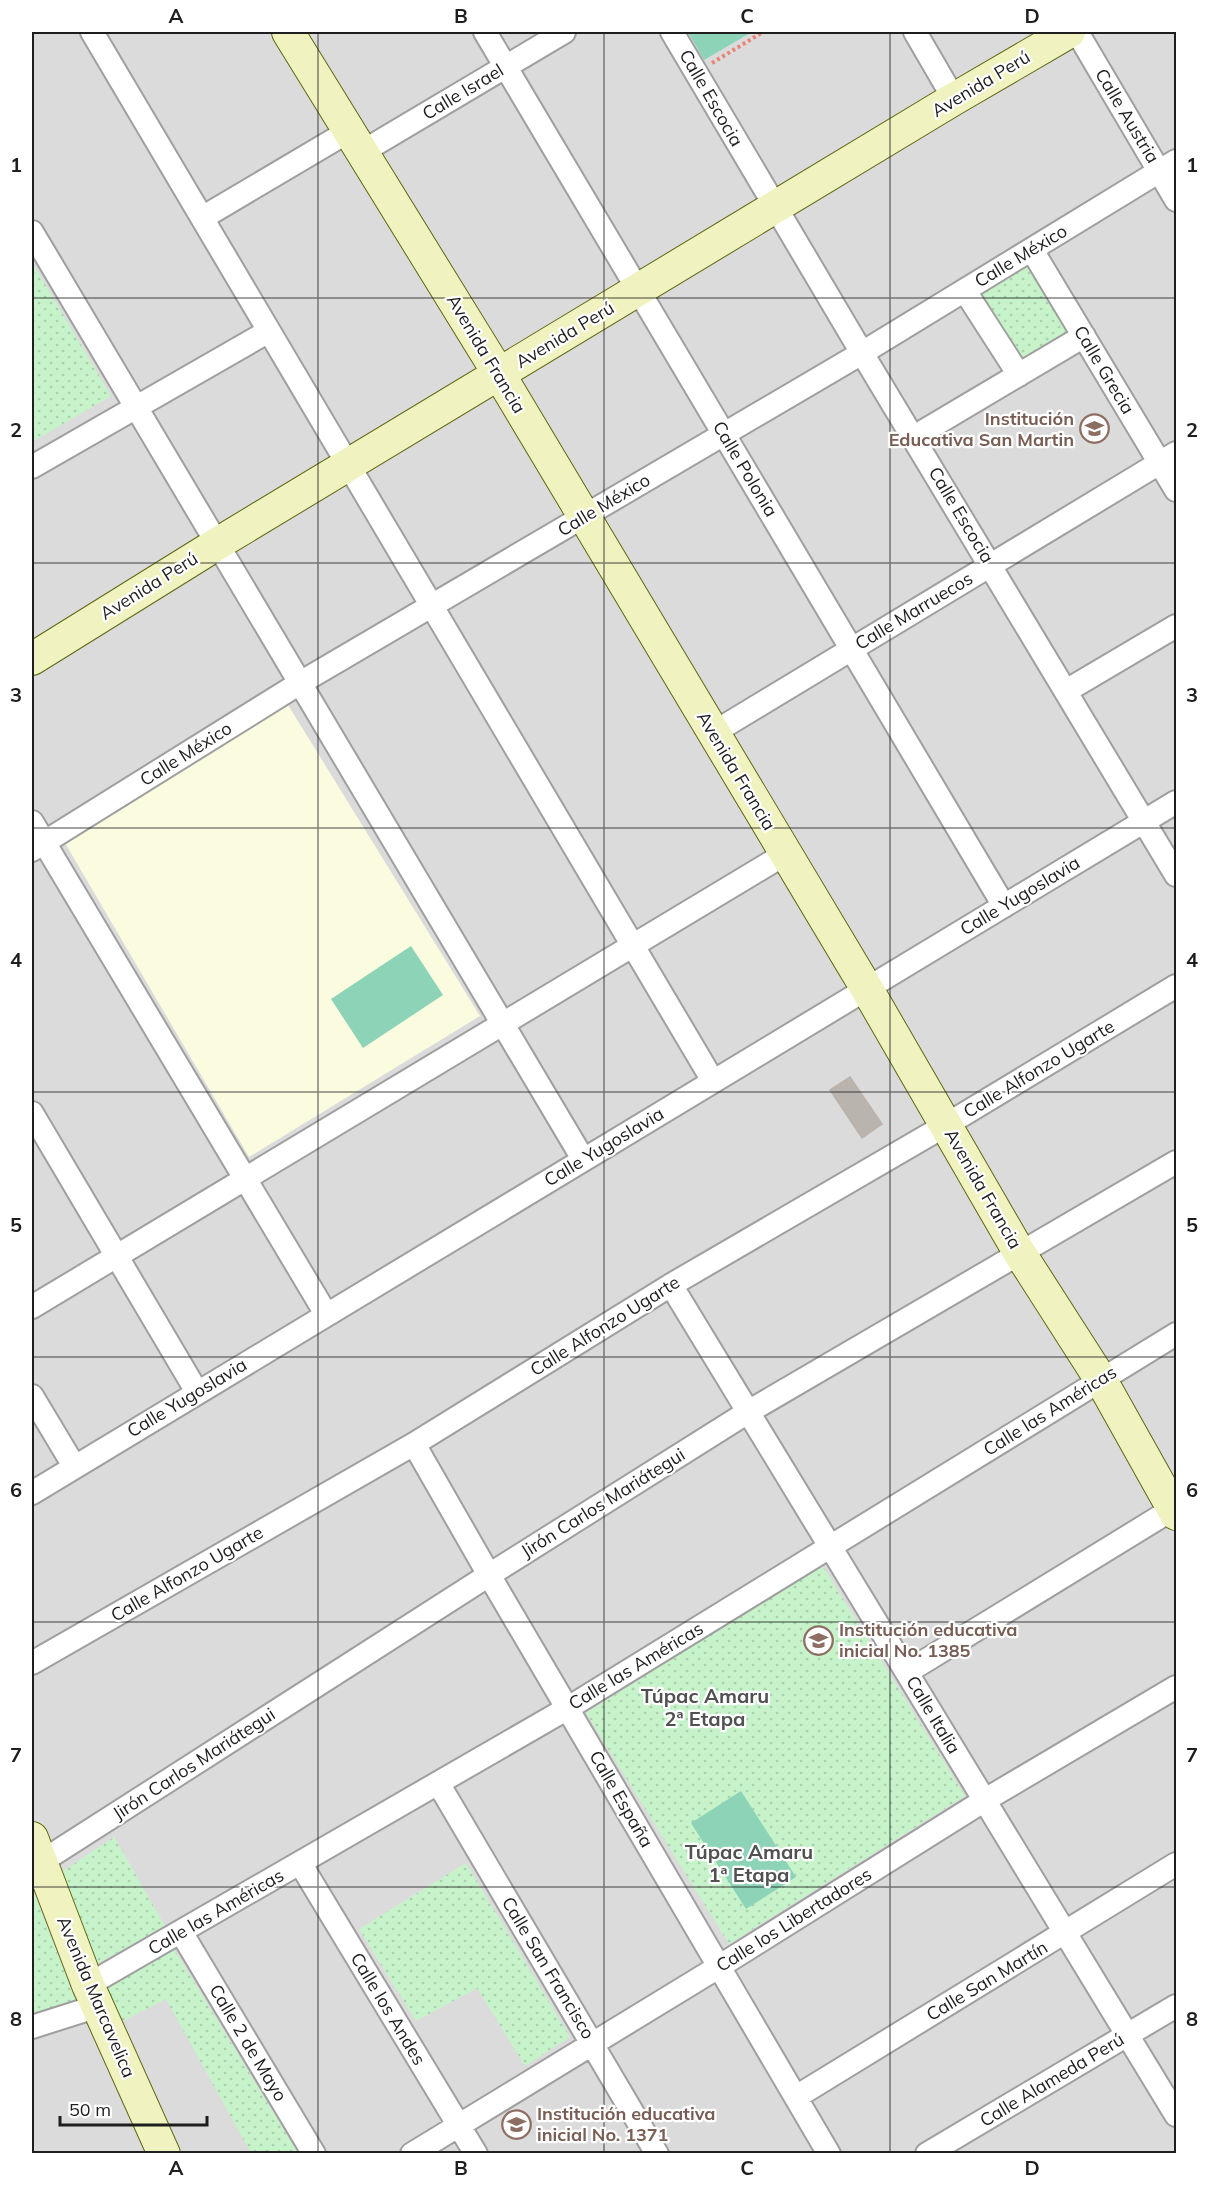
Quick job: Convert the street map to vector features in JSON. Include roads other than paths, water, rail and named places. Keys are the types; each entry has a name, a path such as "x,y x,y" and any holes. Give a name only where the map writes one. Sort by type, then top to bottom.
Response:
{"street":[{"path":"92,32 713,1081"},
{"name":"Avenida Francia","path":"288,32 499,375 867,988 1019,1252 1101,1380 1176,1510"},
{"name":"Calle Polonia","path":"485,32 1004,906"},
{"name":"Calle Israel","path":"202,218 506,66 564,32"},
{"name":"Calle Escocia","path":"672,32 1176,875"},
{"path":"915,32 954,99"},
{"name":"Avenida Perú","path":"32,659 217,544 954,99 1070,32"},
{"name":"Calle Austria","path":"1077,32 1168,166 1176,200"},
{"name":"Calle México","path":"38,846 300,683 965,291 1168,166"},
{"path":"32,232 583,1159"},
{"name":"Calle Grecia","path":"1032,250 1084,336 1168,458 1176,490"},
{"path":"965,291 1019,375"},
{"path":"32,468 269,331"},
{"path":"914,437 1084,336"},
{"name":"Calle Marruecos","path":"713,733 1168,458"},
{"path":"1066,691 1176,626"},
{"name":"Calle Yugoslavia","path":"32,1493 1176,802"},
{"path":"32,822 38,846 326,1314"},
{"path":"32,1307 785,854"},
{"name":"Calle Alfonzo Ugarte","path":"32,1663 414,1444 671,1285 946,1125 1176,986"},
{"path":"32,1113 197,1392"},
{"name":"Jirón Carlos Mariátegui","path":"36,1850 489,1575 748,1412 1176,1162"},
{"name":"Calle Italia","path":"671,1285 1176,2115"},
{"name":"Calle las Américas","path":"32,2027 93,1996 181,1932 568,1708 1176,1334"},
{"path":"32,1396 74,1466"},
{"name":"Calle España","path":"414,1444 829,2154"},
{"path":"907,1672 1176,1510"},
{"name":"Calle los Libertadores","path":"412,2154 720,1966 985,1800 1176,1687"},
{"name":"Calle San Francisco","path":"438,1783 657,2154"},
{"name":"Avenida Marcavelica","path":"36,1850 93,1996 165,2154"},
{"name":"Calle los Andes","path":"300,1863 476,2154"},
{"name":"Calle San Martín","path":"796,2097 1176,1864"},
{"name":"Calle 2 de Mayo","path":"181,1932 314,2154"},
{"name":"Calle Alameda Perú","path":"927,2154 1176,2006"}],"place":[{"name":"Institución Educativa San Martin","path":"1095,429"},
{"name":"Institución educativa inicial No. 1385","path":"818,1640"},
{"name":"Institución educativa inicial No. 1371","path":"516,2124"}],"district":[{"name":"Túpac Amaru 2ª Etapa","path":"705,1708"},
{"name":"Túpac Amaru 1ª Etapa","path":"749,1864"}]}
